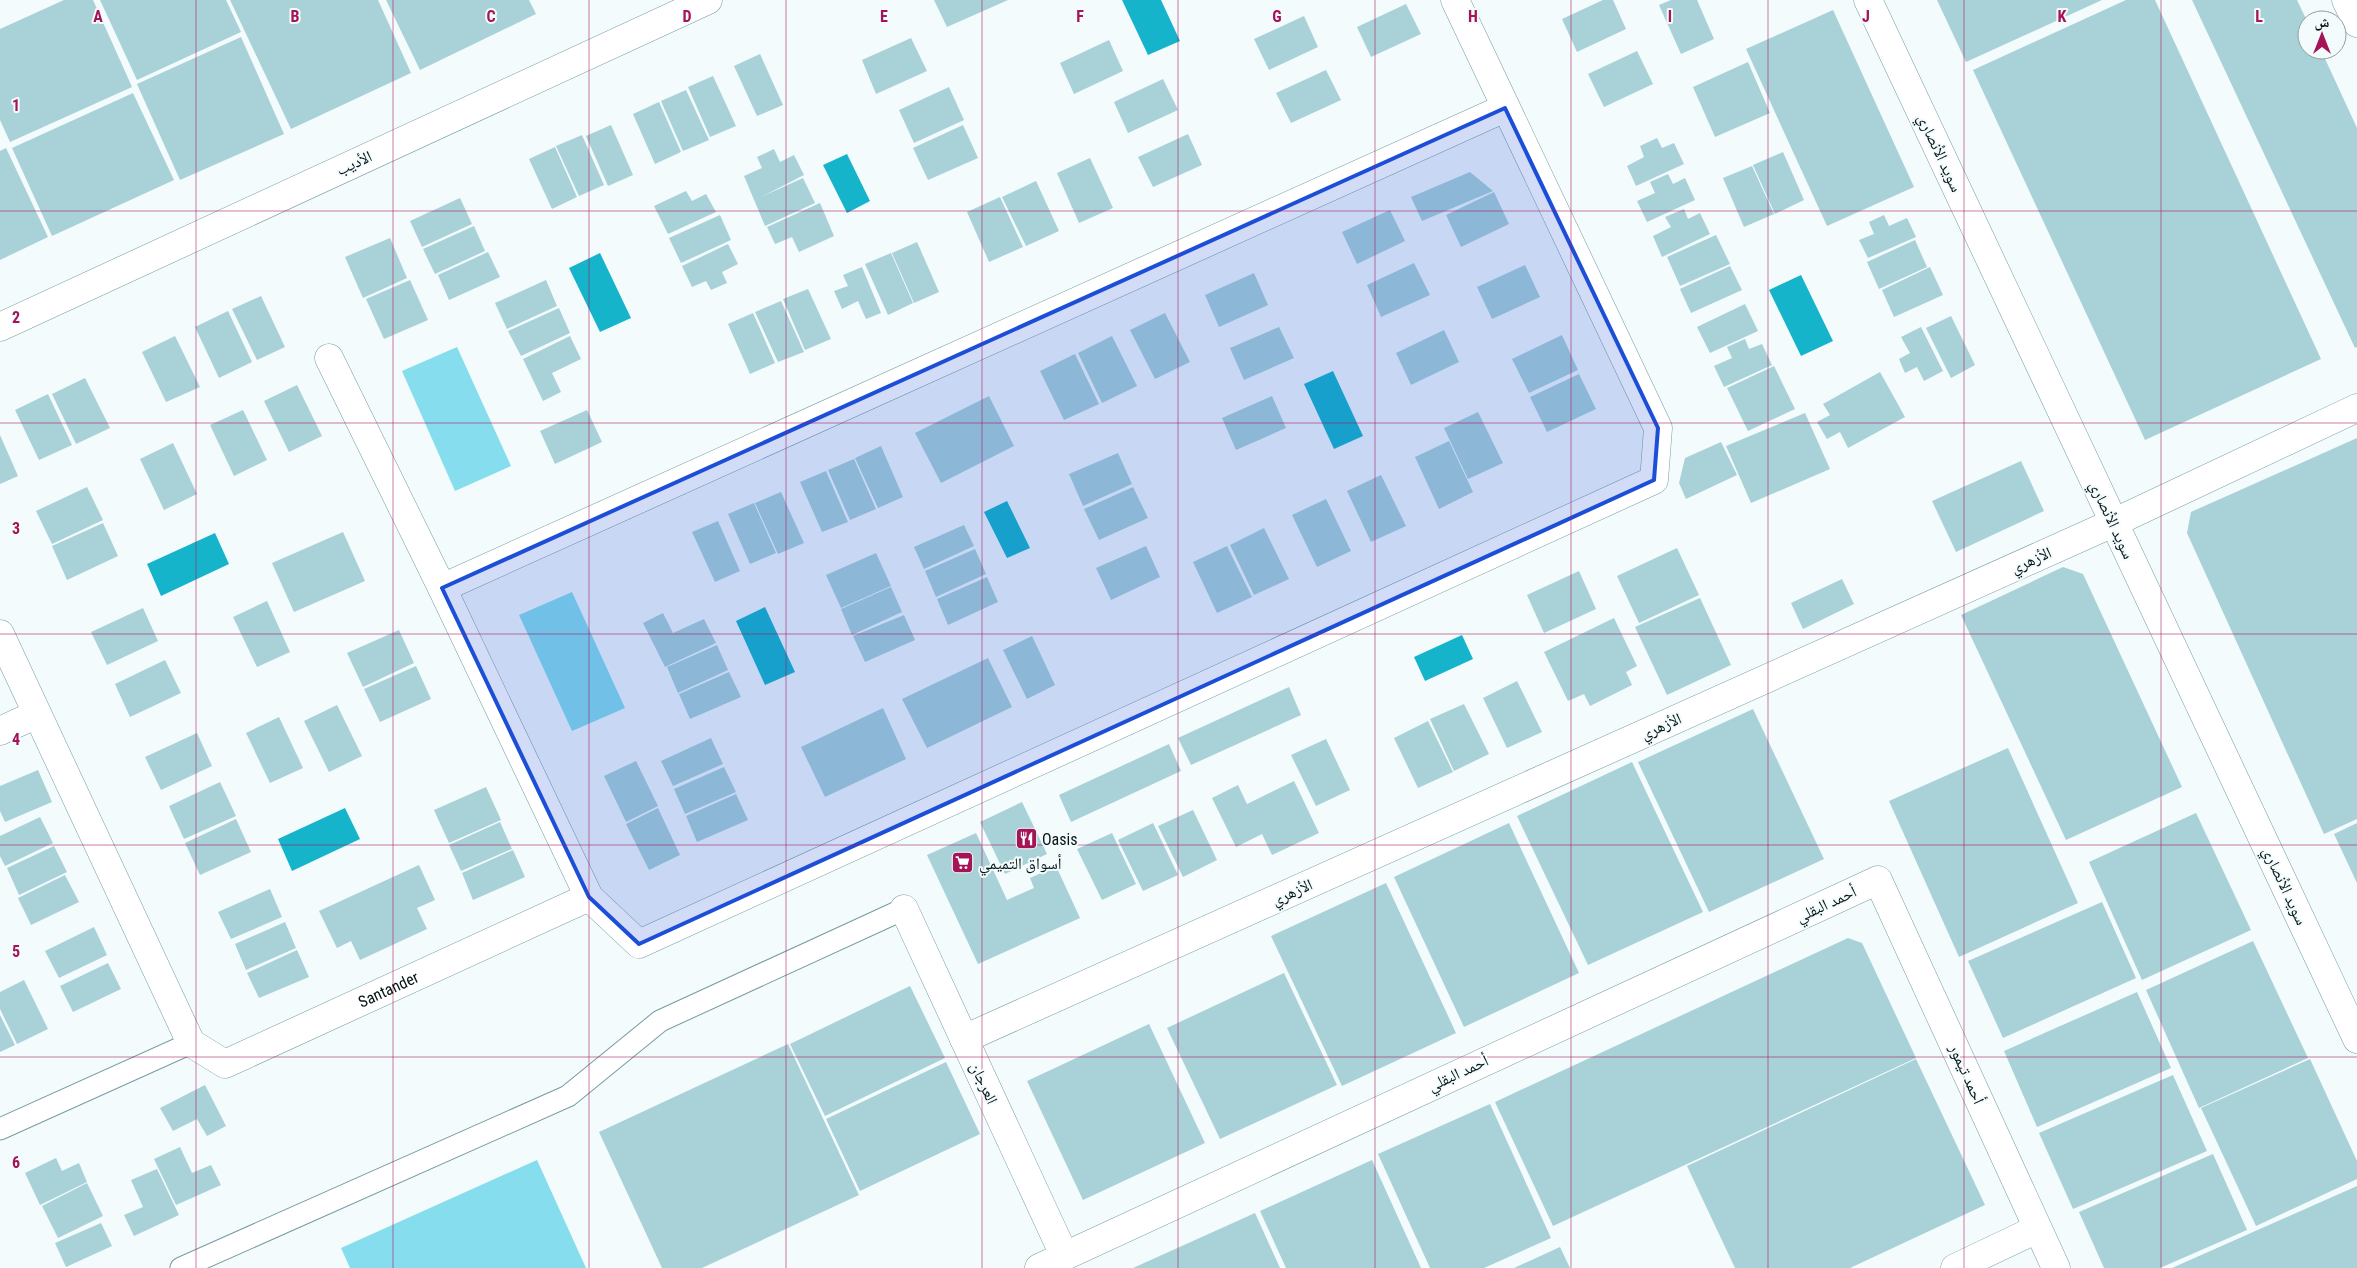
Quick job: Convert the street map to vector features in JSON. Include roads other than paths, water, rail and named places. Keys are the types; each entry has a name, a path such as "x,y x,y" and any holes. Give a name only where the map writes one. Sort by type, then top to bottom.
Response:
{"street":[{"name":"الأديب","path":"0,327 708,0"},
{"path":"329,358 442,588 589,897 639,944 1654,480 1658,428 1455,0"},
{"name":"سويد الأنصاري","path":"1868,0 2357,1039"},
{"path":"2346,0 2357,23"},
{"path":"442,588 1505,108"},
{"name":"الأزهري","path":"964,1039 2113,523 2357,408"},
{"path":"0,634 191,1043"},
{"path":"0,731 37,714"},
{"name":"أحمد تيمور","path":"1878,880 2056,1268"},
{"name":"أحمد البقلي","path":"1039,1268 1878,880"},
{"name":"Santander","path":"191,1043 225,1064 589,897"},
{"name":"العرجان","path":"904,909 1064,1255"},
{"path":"1955,1268 2037,1229"}],"lane":[{"path":"181,1268 568,1096 660,1021 904,909"},
{"path":"0,1128 191,1043"}],"place":[{"name":"Oasis","path":"1026,839"},
{"name":"أسواق التميمي","path":"963,863"}]}
